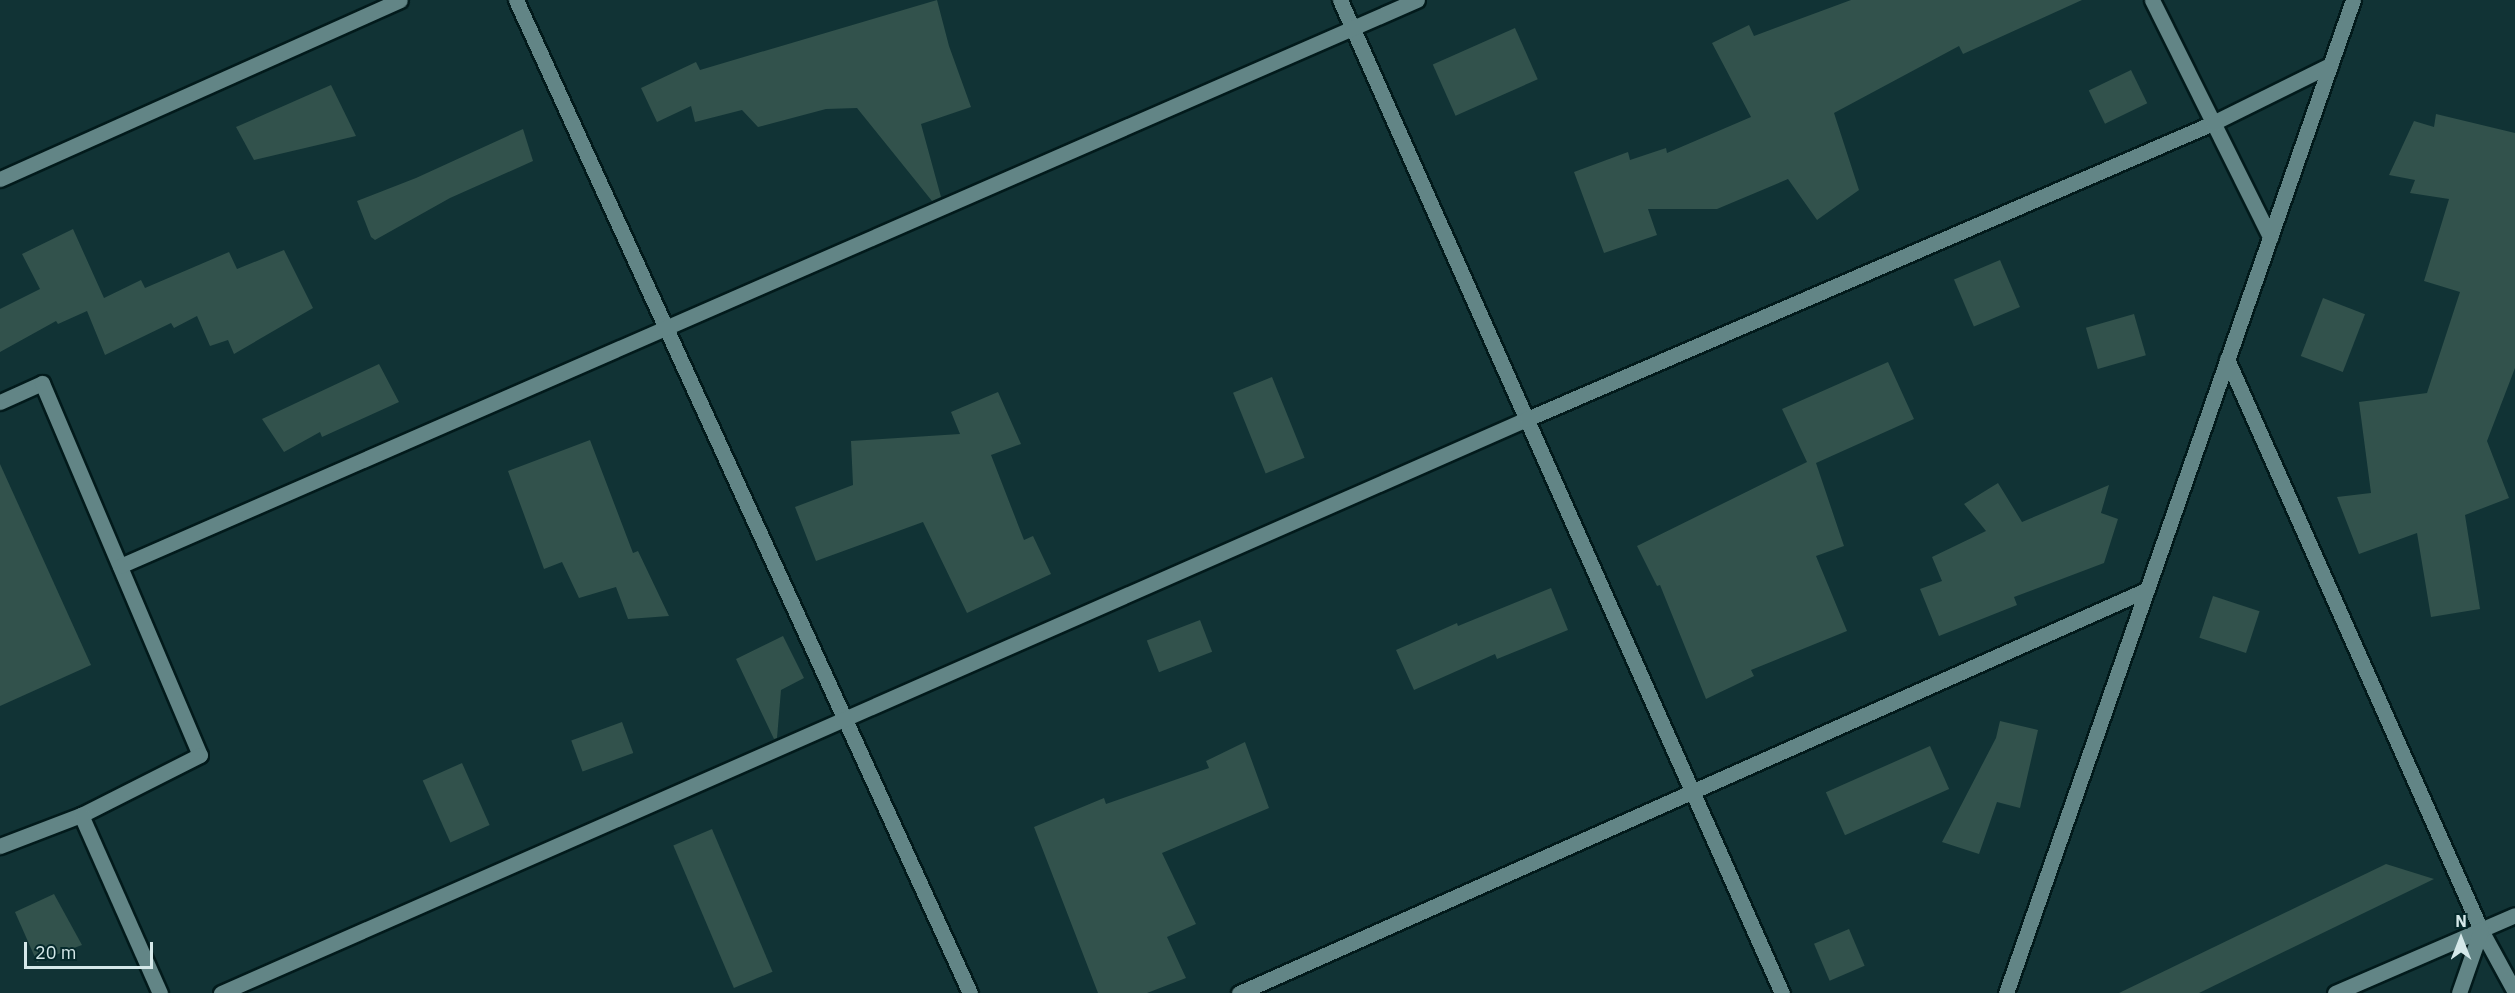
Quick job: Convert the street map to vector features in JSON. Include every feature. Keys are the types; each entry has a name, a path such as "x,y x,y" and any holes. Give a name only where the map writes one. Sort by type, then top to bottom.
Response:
{"street":[{"path":"0,179 400,0"},
{"path":"516,0 970,993"},
{"path":"1340,0 1782,993"},
{"path":"120,566 1417,0"},
{"path":"2152,0 2270,237"},
{"path":"2006,993 2353,0"},
{"path":"220,993 1527,419 2213,123 2330,65"},
{"path":"2227,359 2481,930 2515,992"},
{"path":"0,402 42,383 200,755 81,815 0,846"},
{"path":"1239,993 2146,590"},
{"path":"81,815 160,993"},
{"path":"2336,993 2515,915"},
{"path":"2459,993 2481,930"}],"building":[{"path":"937,0 949,46 971,107 921,124 941,197 932,201 857,108 826,109 758,127 742,110 695,122 691,106 657,122 641,88 696,62 700,70"},
{"path":"1851,0 2082,0 1963,54 1959,46 1834,113 1859,190 1817,220 1788,179 1717,209 1648,209 1657,235 1604,253 1574,172 1628,152 1630,160 1666,148 1667,153 1751,117 1712,43 1749,25 1754,36"},
{"path":"1515,28 1538,79 1456,116 1433,65"},
{"path":"2131,70 2147,103 2105,124 2089,91"},
{"path":"331,85 356,136 254,160 236,127"},
{"path":"2436,114 2515,133 2515,368 2487,441 2509,498 2465,515 2480,609 2431,617 2417,533 2359,554 2337,497 2371,493 2359,402 2427,393 2460,292 2424,281 2449,199 2410,193 2415,180 2389,175 2414,121 2434,127"},
{"path":"523,129 533,161 450,198 375,240 371,237 357,201 416,178"},
{"path":"73,229 104,298 141,280 145,288 229,252 237,269 284,250 313,308 234,354 228,340 210,346 197,316 174,328 171,323 105,355 87,311 58,324 56,321 0,352 0,309 40,289 22,254"},
{"path":"2000,260 2020,307 1974,326 1954,280"},
{"path":"2323,298 2365,314 2343,372 2301,356"},
{"path":"2134,314 2146,355 2098,369 2086,328"},
{"path":"1888,362 1914,419 1816,463 1844,546 1816,556 1847,631 1751,670 1754,676 1706,699 1660,585 1657,586 1637,546 1807,462 1782,409"},
{"path":"379,364 399,402 322,437 320,432 284,452 262,419"},
{"path":"1272,377 1305,458 1266,473 1233,393"},
{"path":"998,392 1021,444 991,455 1024,540 1033,536 1051,574 967,613 923,522 816,561 795,507 853,485 851,441 960,434 951,412"},
{"path":"590,440 633,553 638,551 669,616 628,619 616,587 579,598 562,562 544,569 508,471"},
{"path":"0,464 91,665 0,706"},
{"path":"1998,483 2022,522 2109,485 2101,513 2118,519 2104,563 2014,597 2017,605 1939,636 1920,589 1942,581 1932,557 1986,531 1964,504"},
{"path":"1551,588 1568,630 1497,659 1495,654 1414,690 1396,650 1457,623 1458,626"},
{"path":"2213,596 2260,611 2246,653 2199,638"},
{"path":"1200,620 1212,652 1159,672 1147,640"},
{"path":"783,636 804,678 781,690 777,738 774,739 736,659"},
{"path":"2000,721 2038,730 2020,808 1997,802 1979,854 1942,842 1996,738"},
{"path":"622,722 633,753 583,771 571,740"},
{"path":"1245,742 1269,808 1162,853 1196,924 1167,937 1186,978 1147,993 1098,993 1034,827 1104,798 1106,804 1209,768 1206,761"},
{"path":"1930,746 1949,789 1845,835 1826,792"},
{"path":"462,763 490,825 450,843 423,780"},
{"path":"712,829 773,972 734,988 673,845"},
{"path":"2386,864 2434,879 2199,993 2119,993"},
{"path":"54,894 82,945 37,962 15,912"},
{"path":"1849,929 1865,966 1830,981 1814,944"}]}
